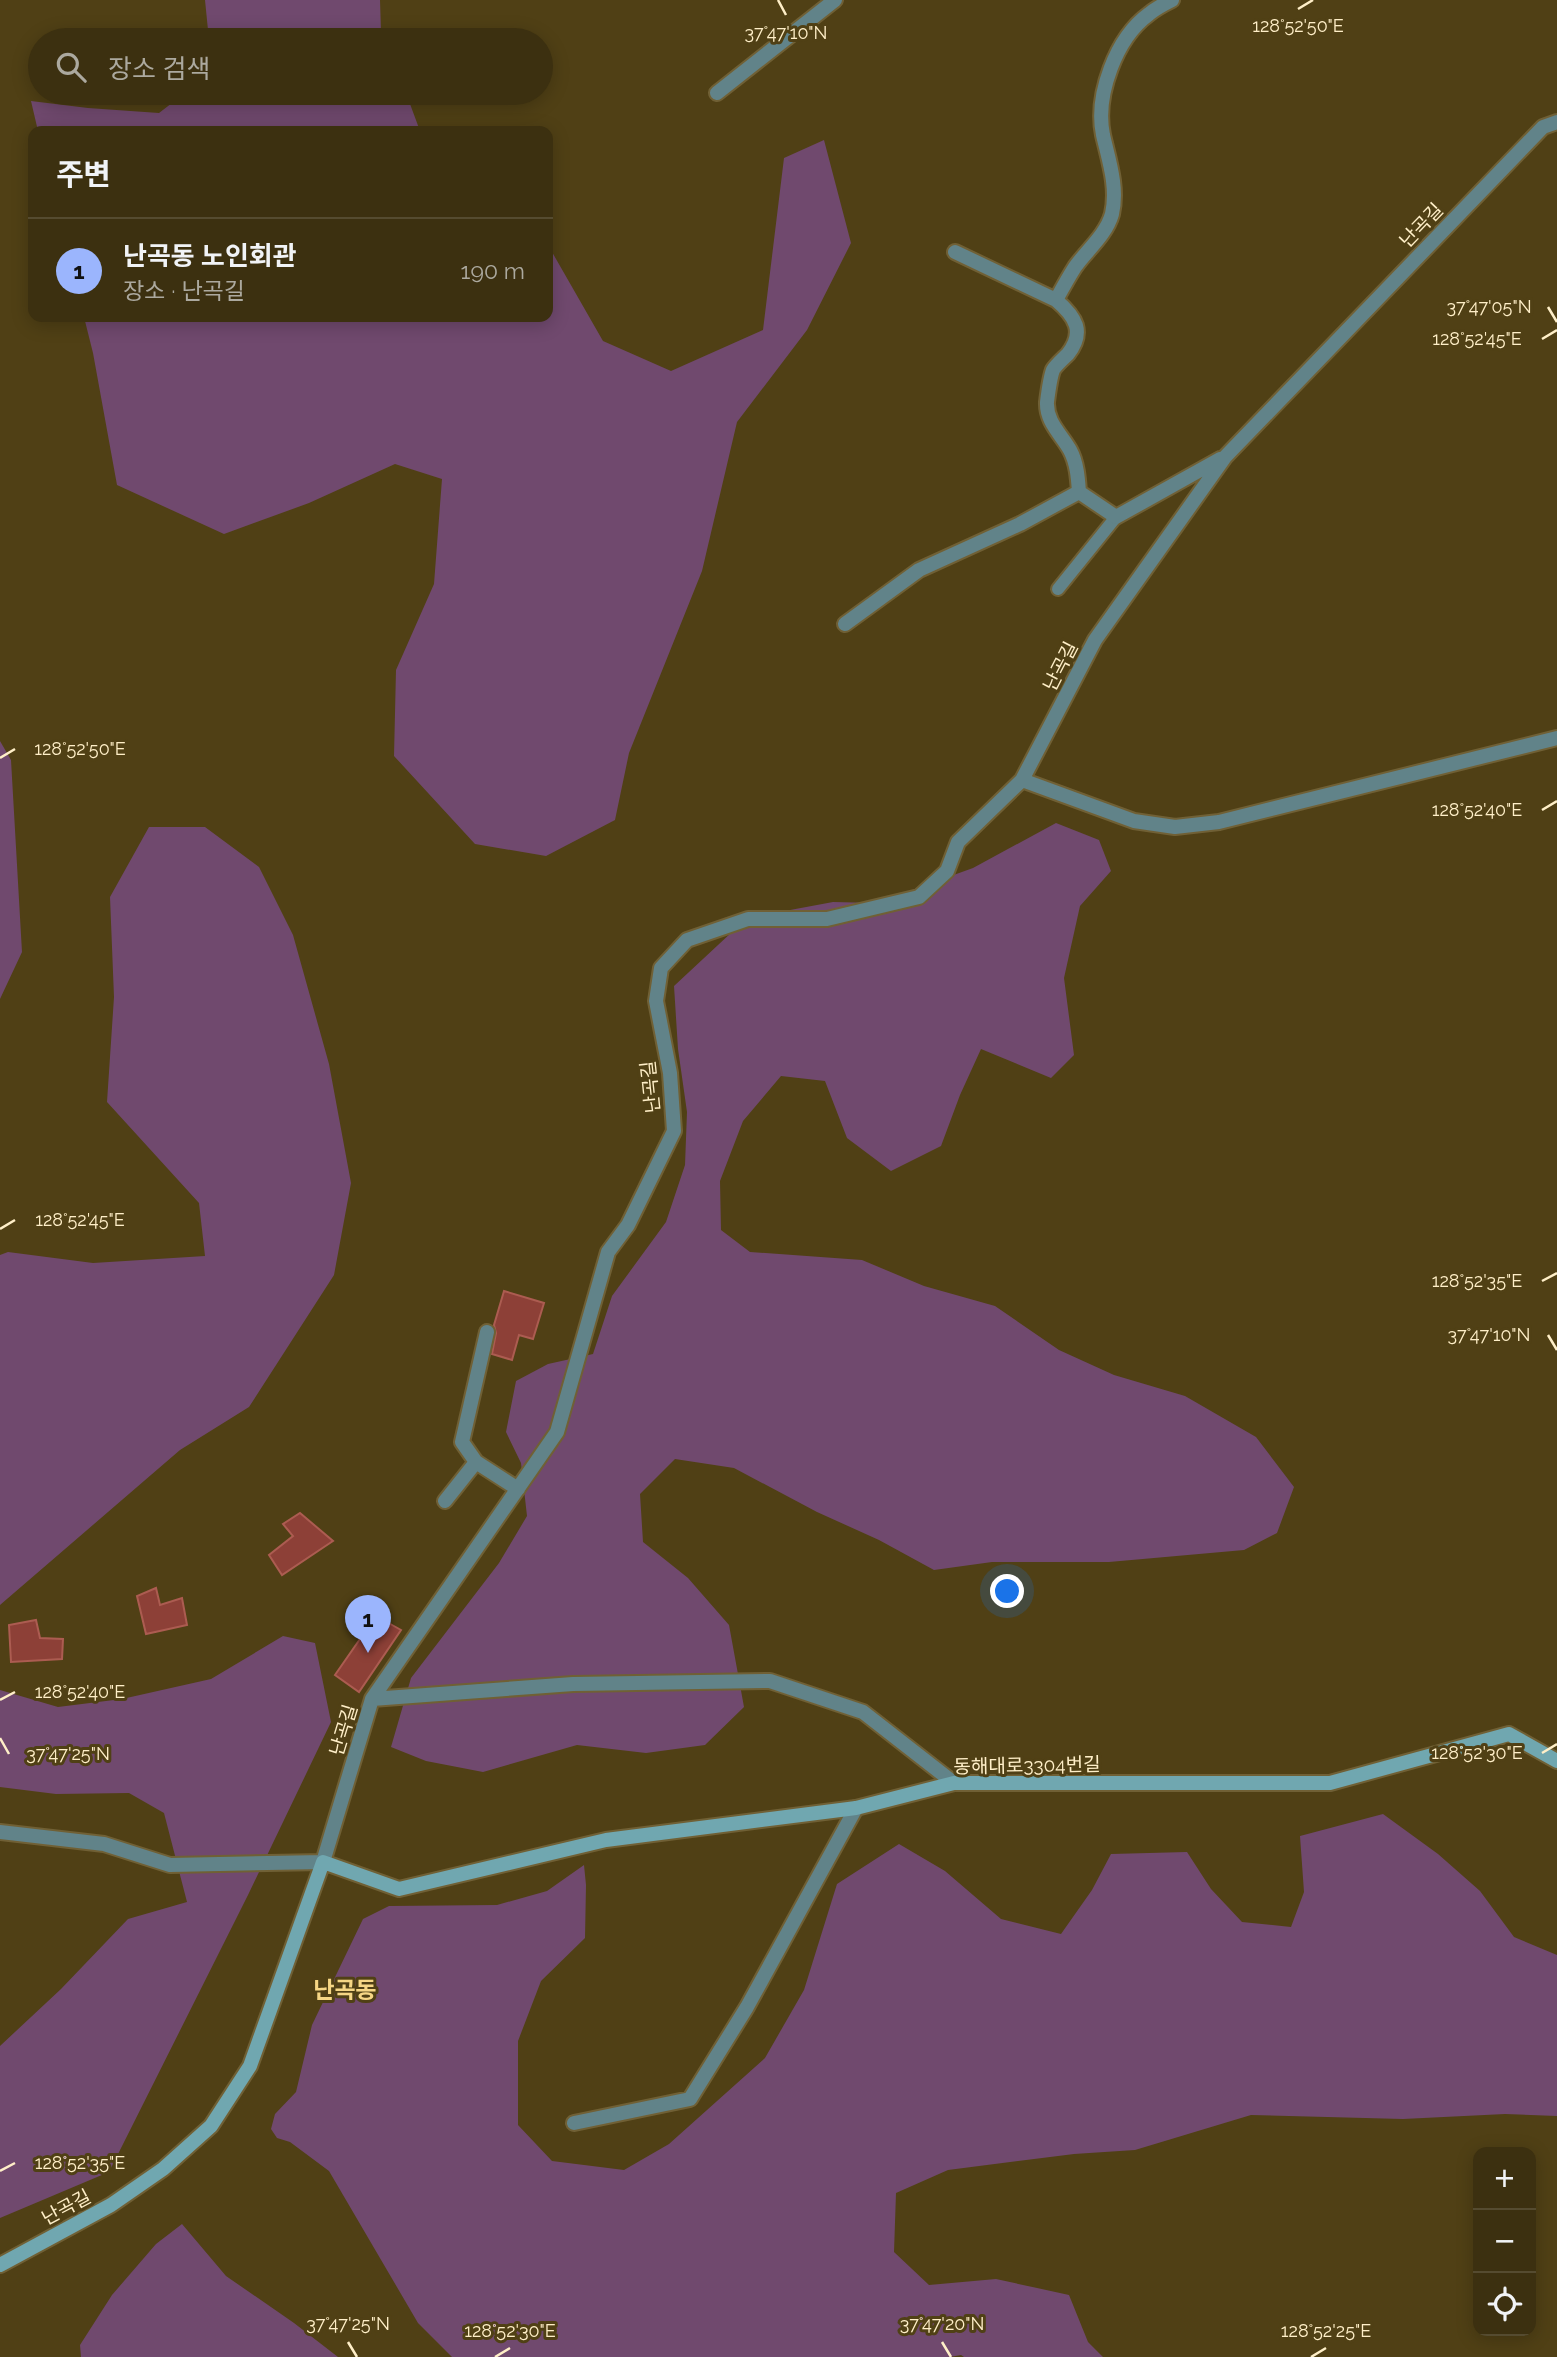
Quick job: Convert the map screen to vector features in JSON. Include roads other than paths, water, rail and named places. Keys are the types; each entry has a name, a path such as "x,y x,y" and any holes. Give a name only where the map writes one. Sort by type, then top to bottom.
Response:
{"street":[{"path":"717,93 835,0"},
{"path":"1056,300 1111,217 1114,194 1112,166 1102,119 1110,68 1130,33 1148,14 1172,0"},
{"name":"난곡길","path":"0,2265 111,2205 163,2169 211,2126 250,2066 323,1862 372,1699 557,1432 608,1252 628,1226 674,1131 670,1073 656,1001 661,968 687,940 748,919 827,919 919,897 947,871 958,842 1022,780 1095,640 1224,457 1543,127 1557,122"},
{"path":"955,252 1056,300 1067,309 1076,324 1078,337 1054,370 1047,403 1050,419 1071,451 1077,468 1079,492"},
{"path":"1079,492 1116,517 1224,457"},
{"path":"845,624 919,570 1020,524 1079,492"},
{"path":"1022,780 1134,821 1175,827 1219,822 1557,738"},
{"path":"487,1332 462,1441 476,1462 518,1489"},
{"path":"445,1501 476,1462"},
{"path":"372,1699 573,1684 770,1681 863,1712 954,1783"},
{"name":"동해대로3304번길","path":"323,1862 399,1889 606,1840 856,1808 954,1783 1331,1783 1509,1734 1557,1760"},
{"path":"574,2123 690,2099 747,2007 856,1808"},
{"path":"0,1832 104,1844 170,1865 323,1862"}],"lane":[{"path":"1058,589 1116,517"}],"place":[{"name":"난곡동 노인회관","path":"368,1653"}],"district":[{"name":"난곡동","path":"345,1989"}]}
